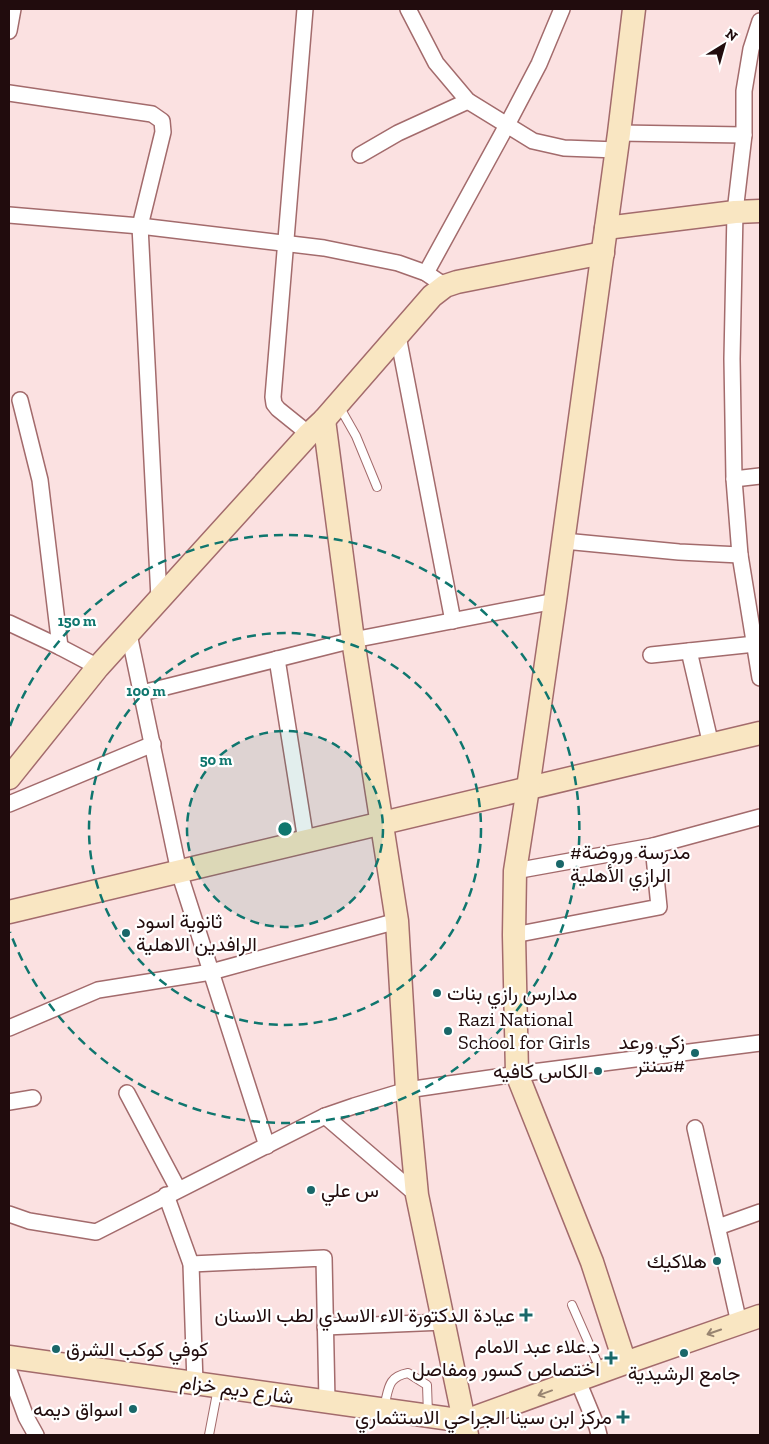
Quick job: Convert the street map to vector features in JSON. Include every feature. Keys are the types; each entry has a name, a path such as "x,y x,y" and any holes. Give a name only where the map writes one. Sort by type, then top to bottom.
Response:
{"street":[{"path":"9,31 13,9"},
{"path":"305,9 274,404 324,419"},
{"path":"408,9 436,63 468,101 533,141 564,148 618,142 744,135"},
{"path":"426,273 539,64 562,9"},
{"path":"625,1363 592,1262 517,1074 514,935 515,871 564,541 634,9"},
{"path":"760,22 752,48 744,91 744,135 735,212 732,359 734,479 740,555 760,678"},
{"path":"9,93 152,114 162,121 163,132 140,226 159,598"},
{"path":"360,155 398,133 468,101"},
{"path":"606,228 735,212 760,211"},
{"path":"9,215 140,226 324,248 398,264 426,273 445,286"},
{"path":"9,778 98,667 324,419 432,296 445,286 457,282 603,253"},
{"path":"398,336 453,621"},
{"path":"20,400 40,480 60,647"},
{"path":"324,419 353,640 397,921 407,1090 417,1194 466,1428 625,1363 760,1316"},
{"path":"734,479 760,476"},
{"path":"564,541 679,552 740,555"},
{"path":"142,693 353,640 555,601"},
{"path":"9,623 98,667"},
{"path":"129,634 179,872 267,1146"},
{"path":"652,655 755,644"},
{"path":"689,651 711,745"},
{"path":"277,659 306,841"},
{"path":"9,912 760,733"},
{"path":"9,804 153,744"},
{"path":"515,871 653,846 760,817"},
{"path":"514,935 659,907 653,846"},
{"path":"9,1028 98,990 211,972 397,921"},
{"path":"9,1214 29,1220 96,1232 325,1116 407,1090 760,1043"},
{"path":"127,1093 172,1192 191,1264 195,1383"},
{"path":"9,1102 33,1098"},
{"path":"325,1116 417,1194"},
{"path":"695,1128 739,1324"},
{"path":"718,1227 760,1212"},
{"path":"191,1264 324,1258 327,1401"},
{"path":"325,1328 444,1322"},
{"name":"شارع ديم خزام","path":"9,1357 384,1409 428,1416 466,1428"},
{"path":"9,1371 26,1417 36,1435"},
{"path":"578,1381 599,1435"}],"lane":[{"path":"324,419 356,436 377,487"},
{"path":"572,1304 602,1372"},
{"path":"384,1409 390,1381 398,1375 408,1373 427,1385 428,1416"},
{"path":"209,1435 219,1386"}],"place":[{"name":"#مدرسة وروضة الرازي الأهلية","path":"560,864"},
{"name":"ثانوية اسود الرافدين الاهلية","path":"126,933"},
{"name":"مدارس رازي بنات","path":"437,993"},
{"name":"Razi National School for Girls","path":"448,1031"},
{"name":"زكي ورعد سنتر#","path":"695,1053"},
{"name":"الكاس كافيه","path":"598,1071"},
{"name":"س علي","path":"311,1190"},
{"name":"هلاكيك","path":"717,1261"},
{"name":"عيادة الدكتورة الاء الاسدي لطب الاسنان","path":"526,1315"},
{"name":"كوفي كوكب الشرق","path":"56,1349"},
{"name":"جامع الرشيدية","path":"684,1353"},
{"name":"د.علاء عبد الامام اختصاص كسور ومفاصل","path":"611,1358"},
{"name":"اسواق ديمه","path":"133,1409"},
{"name":"مركز ابن سينا الجراحي الاستثماري","path":"623,1417"}]}
